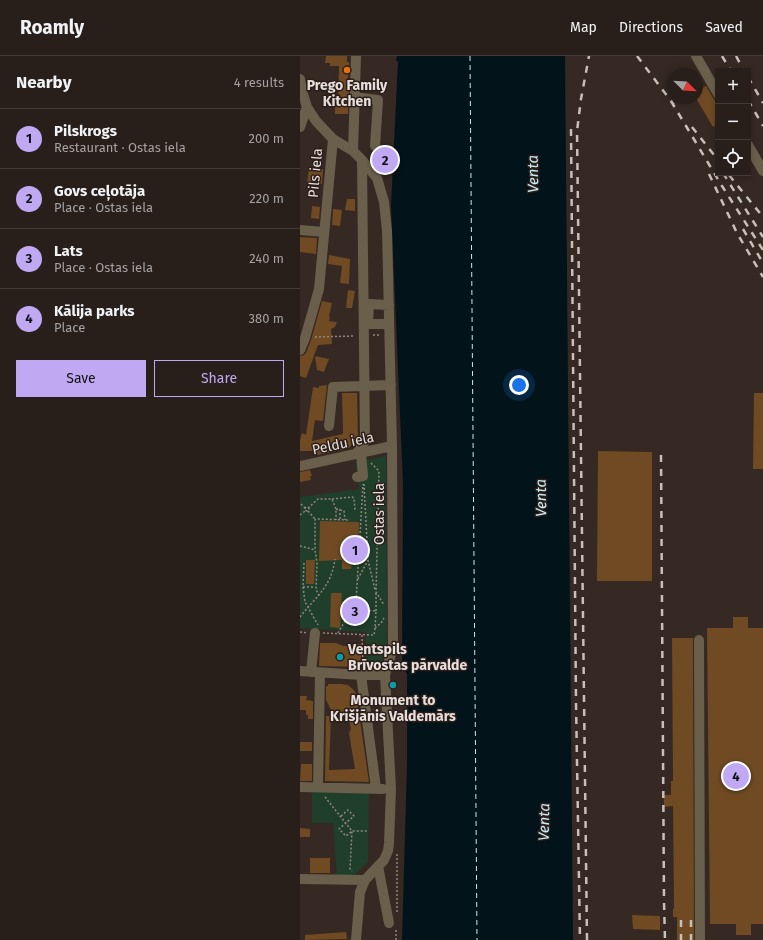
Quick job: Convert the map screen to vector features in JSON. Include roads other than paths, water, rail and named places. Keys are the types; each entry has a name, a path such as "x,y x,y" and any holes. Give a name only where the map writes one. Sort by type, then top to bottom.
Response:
{"street":[{"path":"353,151 356,56"},
{"path":"696,56 715,89"},
{"path":"300,79 307,107 300,127"},
{"path":"354,97 378,100 375,146"},
{"name":"Ostas iela","path":"307,107 316,121 333,139 353,151 377,178 384,202 386,231 392,446 393,647 385,675 391,789 390,843 386,856 366,880 360,892 356,922 356,940"},
{"name":"Pils iela","path":"300,350 305,338 318,289 333,139"},
{"path":"751,151 763,171"},
{"path":"360,477 359,454 365,441 362,160"},
{"path":"300,230 324,232"},
{"path":"389,305 369,304 368,324 389,324"},
{"path":"329,426 333,387 391,385"},
{"name":"Peldu iela","path":"300,466 392,446"},
{"path":"317,630 315,672 318,787"},
{"path":"699,640 700,940"},
{"path":"300,670 361,675 385,675"},
{"path":"361,675 376,788"},
{"path":"300,787 391,789"},
{"path":"378,866 389,923"},
{"path":"300,880 366,880"}],"water":[{"name":"Venta","path":"397,56 565,56 573,940 402,940 407,763 407,674 402,665 403,483 391,206"}],"railway":[{"path":"587,940 577,131 589,56"},
{"path":"637,56 674,105"},
{"path":"722,56 729,68"},
{"path":"736,56 742,68"},
{"path":"751,82 763,103"},
{"path":"673,104 722,186 763,250"},
{"path":"750,104 763,126"},
{"path":"692,127 715,156"},
{"path":"571,129 576,702 580,940"},
{"path":"709,174 737,233 763,277"},
{"path":"725,176 763,237"},
{"path":"730,176 763,217"},
{"path":"743,229 763,263"},
{"path":"661,455 665,940"},
{"path":"681,920 681,940"},
{"path":"691,920 691,940"}],"place":[{"name":"Prego Family Kitchen","path":"347,70"},
{"name":"Govs ceļotāja","path":"385,160"},
{"name":"Pilskrogs","path":"355,550"},
{"name":"Lats","path":"355,611"},
{"name":"Ventspils Brīvostas pārvalde","path":"340,657"},
{"name":"Monument to Krišjānis Valdemārs","path":"393,685"},
{"name":"Kālija parks","path":"736,776"}]}
